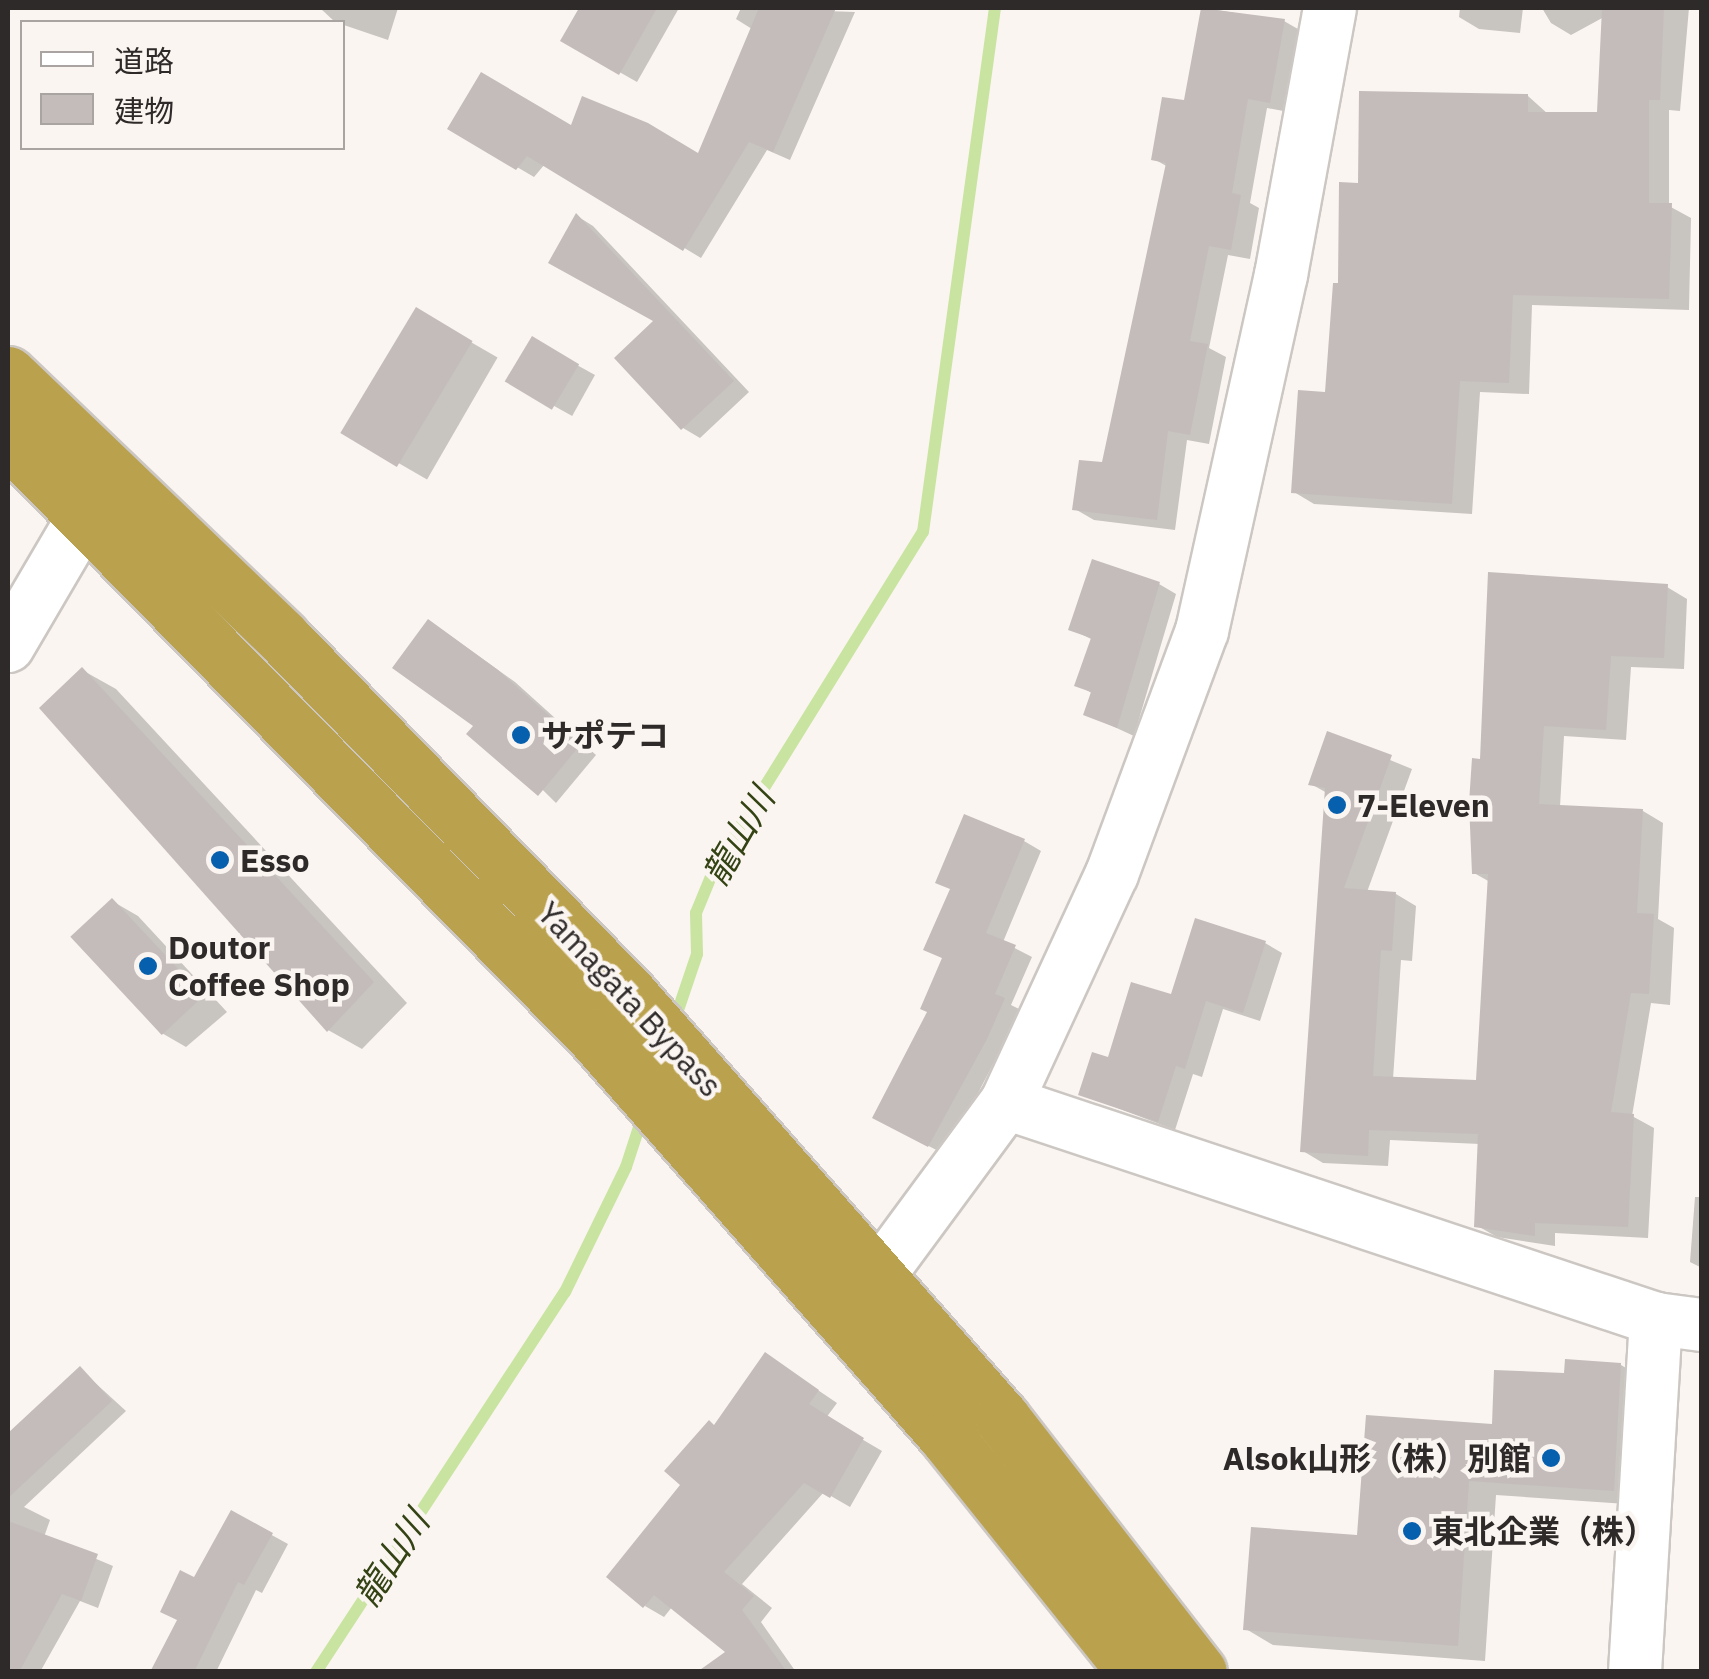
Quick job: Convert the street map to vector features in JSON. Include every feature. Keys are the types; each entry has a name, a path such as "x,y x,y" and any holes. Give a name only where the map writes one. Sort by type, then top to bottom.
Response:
{"highway":[{"name":"Yamagata Bypass","path":"8,374 283,638 631,996 1002,1418 1199,1672"},
{"name":"Yamagata Bypass","path":"8,439 594,1036 946,1436 1136,1672"}],"street":[{"path":"879,1275 1006,1103 1112,874 1202,631 1273,313 1330,8"},
{"path":"8,646 85,515"},
{"path":"1006,1103 1679,1322 1635,1672"}],"building":[{"path":"579,8 657,8 619,75 560,41"},
{"path":"759,8 836,8 773,152 749,142 683,251 527,156 516,170 447,129 481,72 571,125 582,96 648,123 698,153"},
{"path":"1201,8 1285,19 1270,103 1248,99 1232,193 1241,195 1231,250 1209,246 1190,341 1208,344 1190,435 1168,431 1157,520 1072,510 1079,460 1102,462 1166,163 1151,160 1162,97 1184,100"},
{"path":"1602,8 1664,8 1660,100 1649,100 1649,203 1672,203 1669,299 1513,295 1509,383 1460,381 1452,504 1291,493 1298,390 1325,392 1333,283 1338,283 1339,182 1358,183 1359,91 1528,94 1528,112 1597,112"},
{"path":"576,213 734,381 681,430 614,358 653,321 548,263"},
{"path":"416,307 473,341 397,467 340,433"},
{"path":"532,336 579,364 552,410 505,381"},
{"path":"1092,559 1160,582 1117,728 1083,715 1091,692 1074,686 1091,638 1068,630"},
{"path":"1488,572 1668,584 1664,658 1611,656 1606,730 1544,726 1539,804 1643,809 1637,913 1654,914 1649,994 1631,993 1611,1112 1634,1114 1628,1227 1535,1223 1535,1236 1474,1227 1478,1134 1369,1130 1368,1156 1300,1152 1325,788 1308,785 1327,731 1392,755 1344,888 1396,892 1392,951 1381,950 1373,1076 1476,1080 1488,874 1472,874 1469,803 1472,758 1480,759"},
{"path":"428,619 498,670 581,744 538,796 466,734 473,726 392,668"},
{"path":"82,667 374,982 327,1032 39,708"},
{"path":"964,814 1025,839 986,933 1016,945 995,994 1005,998 928,1147 872,1118 927,1012 920,1009 942,958 923,950 950,889 935,883"},
{"path":"112,898 203,996 162,1035 70,937"},
{"path":"1195,918 1266,941 1243,1013 1206,1001 1185,1069 1176,1066 1158,1122 1078,1095 1092,1052 1108,1057 1131,982 1171,994"},
{"path":"765,1352 819,1390 809,1404 864,1438 830,1498 804,1483 724,1572 754,1596 742,1610 787,1672 697,1672 725,1652 654,1595 643,1608 606,1577 680,1485 664,1471 709,1420 714,1425"},
{"path":"1565,1359 1621,1363 1614,1491 1469,1481 1458,1646 1243,1630 1251,1527 1357,1535 1366,1415 1492,1424 1494,1370 1564,1373"},
{"path":"80,1366 112,1401 8,1498 8,1433"},
{"path":"231,1510 273,1533 244,1585 238,1582 194,1672 150,1672 177,1620 160,1612 180,1570 194,1577"},
{"path":"8,1521 98,1554 81,1601 62,1594 19,1672 8,1672"}],"waterway":[{"name":"龍山川","path":"673,1025 697,954 696,913 715,867 923,532 995,8"},
{"name":"龍山川","path":"316,1672 565,1292 626,1167 643,1115"}],"place":[{"name":"サポテコ","path":"521,735"},
{"name":"7-Eleven","path":"1337,805"},
{"name":"Esso","path":"220,860"},
{"name":"Doutor Coffee Shop","path":"148,966"},
{"name":"Alsok山形（株）別館","path":"1551,1458"},
{"name":"東北企業（株）","path":"1412,1531"}]}
